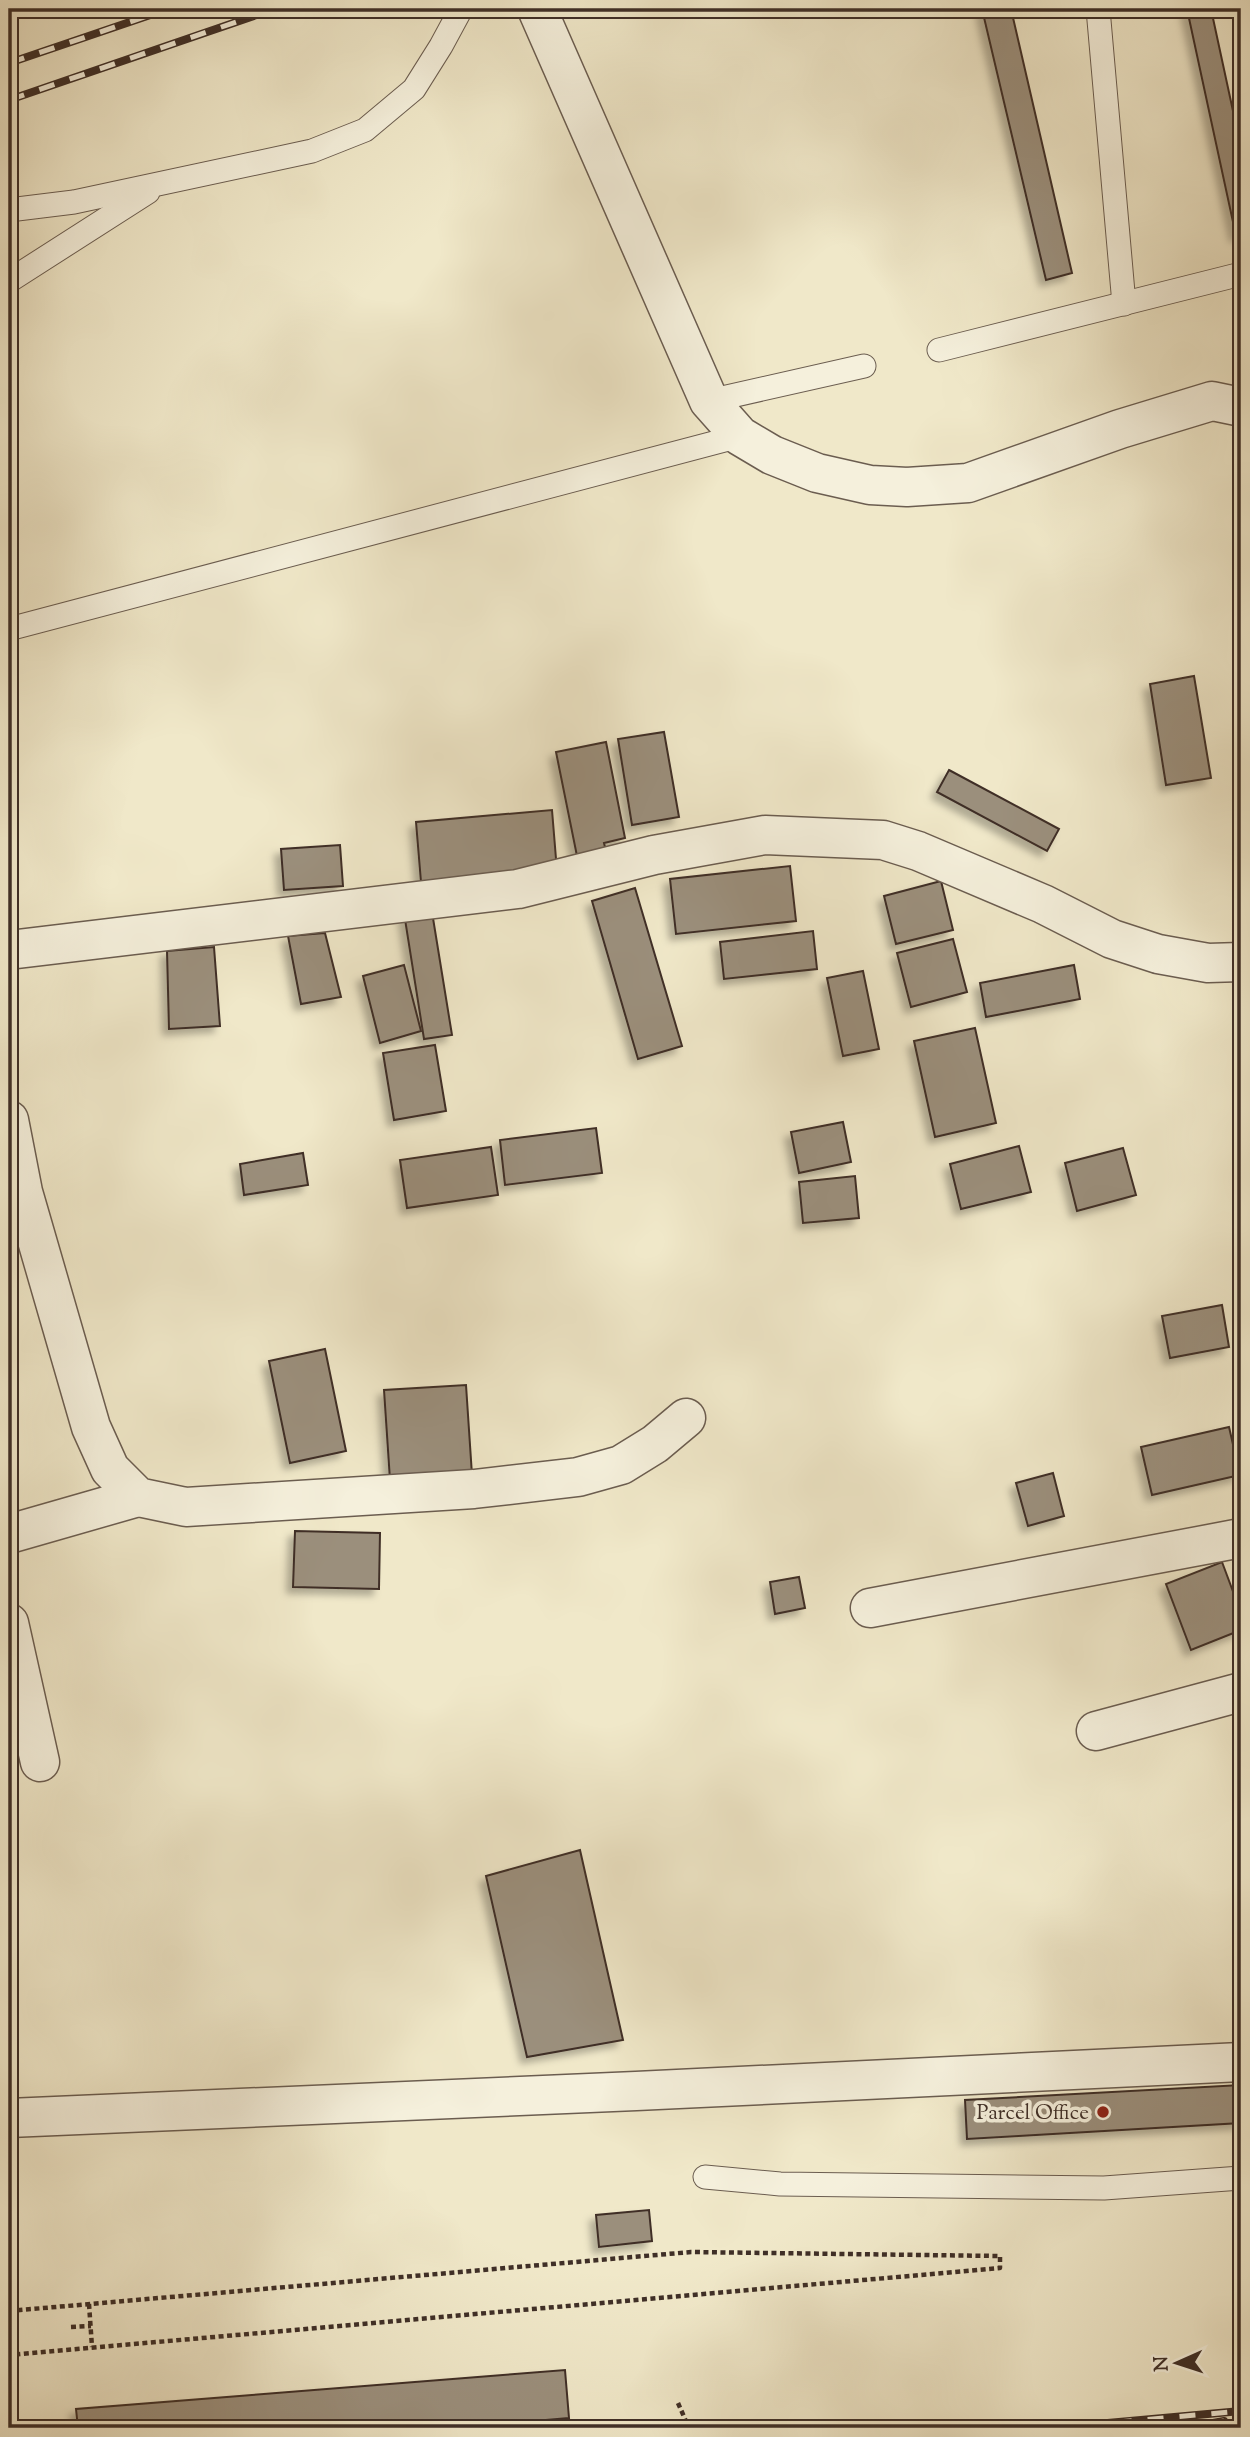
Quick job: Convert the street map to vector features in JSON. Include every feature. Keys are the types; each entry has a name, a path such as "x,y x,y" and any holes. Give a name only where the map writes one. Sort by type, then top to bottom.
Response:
{"street":[{"path":"537,9 709,401 740,436 772,455 817,473 870,485 906,487 968,482 1212,401 1241,407"},
{"path":"9,950 518,889 654,855 765,835 883,839 1043,904 1112,939 1158,954 1208,963 1241,962"},
{"path":"9,1120 23,1192 91,1427 110,1469 138,1497"},
{"path":"9,1534 138,1497 186,1507 474,1489 578,1477 621,1465 655,1444 686,1418"},
{"path":"870,1608 1241,1538"},
{"path":"9,1623 40,1762"},
{"path":"1096,1731 1241,1692"},
{"path":"9,2118 650,2091 1241,2062"}],"lane":[{"path":"9,210 74,202 312,151 365,130 414,89 461,9"},
{"path":"1098,9 1124,304"},
{"path":"9,281 162,183"},
{"path":"939,350 1241,274"},
{"path":"709,401 864,366"},
{"path":"9,629 740,436"},
{"path":"705,2177 780,2184 1104,2188 1241,2178"}],"path":[{"path":"9,2311 691,2252 1000,2256 1000,2268 9,2355"},
{"path":"89,2304 92,2347"},
{"path":"71,2327 91,2326"},
{"path":"678,2403 689,2428"}],"building":[{"path":"982,9 1011,9 1072,273 1046,280"},
{"path":"1187,9 1211,9 1241,148 1241,234 1236,236"},
{"path":"1194,676 1211,778 1166,785 1150,684"},
{"path":"664,732 679,817 632,825 618,739"},
{"path":"606,742 625,838 604,843 607,855 578,861 556,752"},
{"path":"949,770 1059,829 1047,851 937,792"},
{"path":"552,810 557,871 421,882 416,822"},
{"path":"340,845 343,886 284,890 281,849"},
{"path":"790,866 796,921 676,934 670,879"},
{"path":"941,881 953,930 896,944 884,896"},
{"path":"635,888 682,1046 638,1059 592,901"},
{"path":"432,912 452,1035 424,1039 404,913"},
{"path":"813,931 817,969 724,979 720,942"},
{"path":"325,933 341,997 301,1004 288,936"},
{"path":"953,939 967,992 911,1007 897,953"},
{"path":"214,947 220,1026 169,1029 167,951"},
{"path":"404,965 421,1031 380,1043 363,976"},
{"path":"1074,965 1080,999 986,1017 980,983"},
{"path":"863,971 879,1049 843,1056 827,978"},
{"path":"975,1028 996,1123 935,1137 914,1041"},
{"path":"435,1045 446,1111 394,1120 383,1053"},
{"path":"843,1122 851,1162 799,1173 791,1132"},
{"path":"596,1128 602,1173 505,1185 500,1140"},
{"path":"1019,1146 1031,1192 961,1209 950,1164"},
{"path":"491,1147 498,1195 407,1208 400,1160"},
{"path":"1123,1148 1136,1195 1077,1211 1065,1163"},
{"path":"303,1153 308,1185 244,1195 240,1164"},
{"path":"855,1176 859,1218 803,1223 799,1182"},
{"path":"1222,1305 1229,1347 1170,1358 1162,1316"},
{"path":"325,1349 346,1451 290,1463 269,1361"},
{"path":"466,1385 472,1475 390,1480 384,1390"},
{"path":"1229,1427 1240,1475 1152,1495 1141,1447"},
{"path":"1053,1473 1064,1516 1028,1526 1016,1483"},
{"path":"295,1531 380,1533 379,1589 293,1587"},
{"path":"1222,1562 1241,1613 1241,1630 1191,1650 1166,1584"},
{"path":"799,1577 805,1608 775,1614 770,1582"},
{"path":"580,1850 623,2040 527,2057 486,1876"},
{"name":"Parcel Office","path":"1241,2085 1241,2123 967,2139 965,2100"},
{"path":"649,2210 652,2241 599,2247 596,2215"},
{"path":"565,2370 569,2418 450,2428 78,2428 76,2409"}],"railway":[{"path":"9,63 168,9"},
{"path":"9,100 274,9"},
{"path":"1052,2428 1241,2411"},
{"path":"1186,2428 1224,2421"}],"place":[{"name":"Parcel Office","path":"1103,2112"}]}
